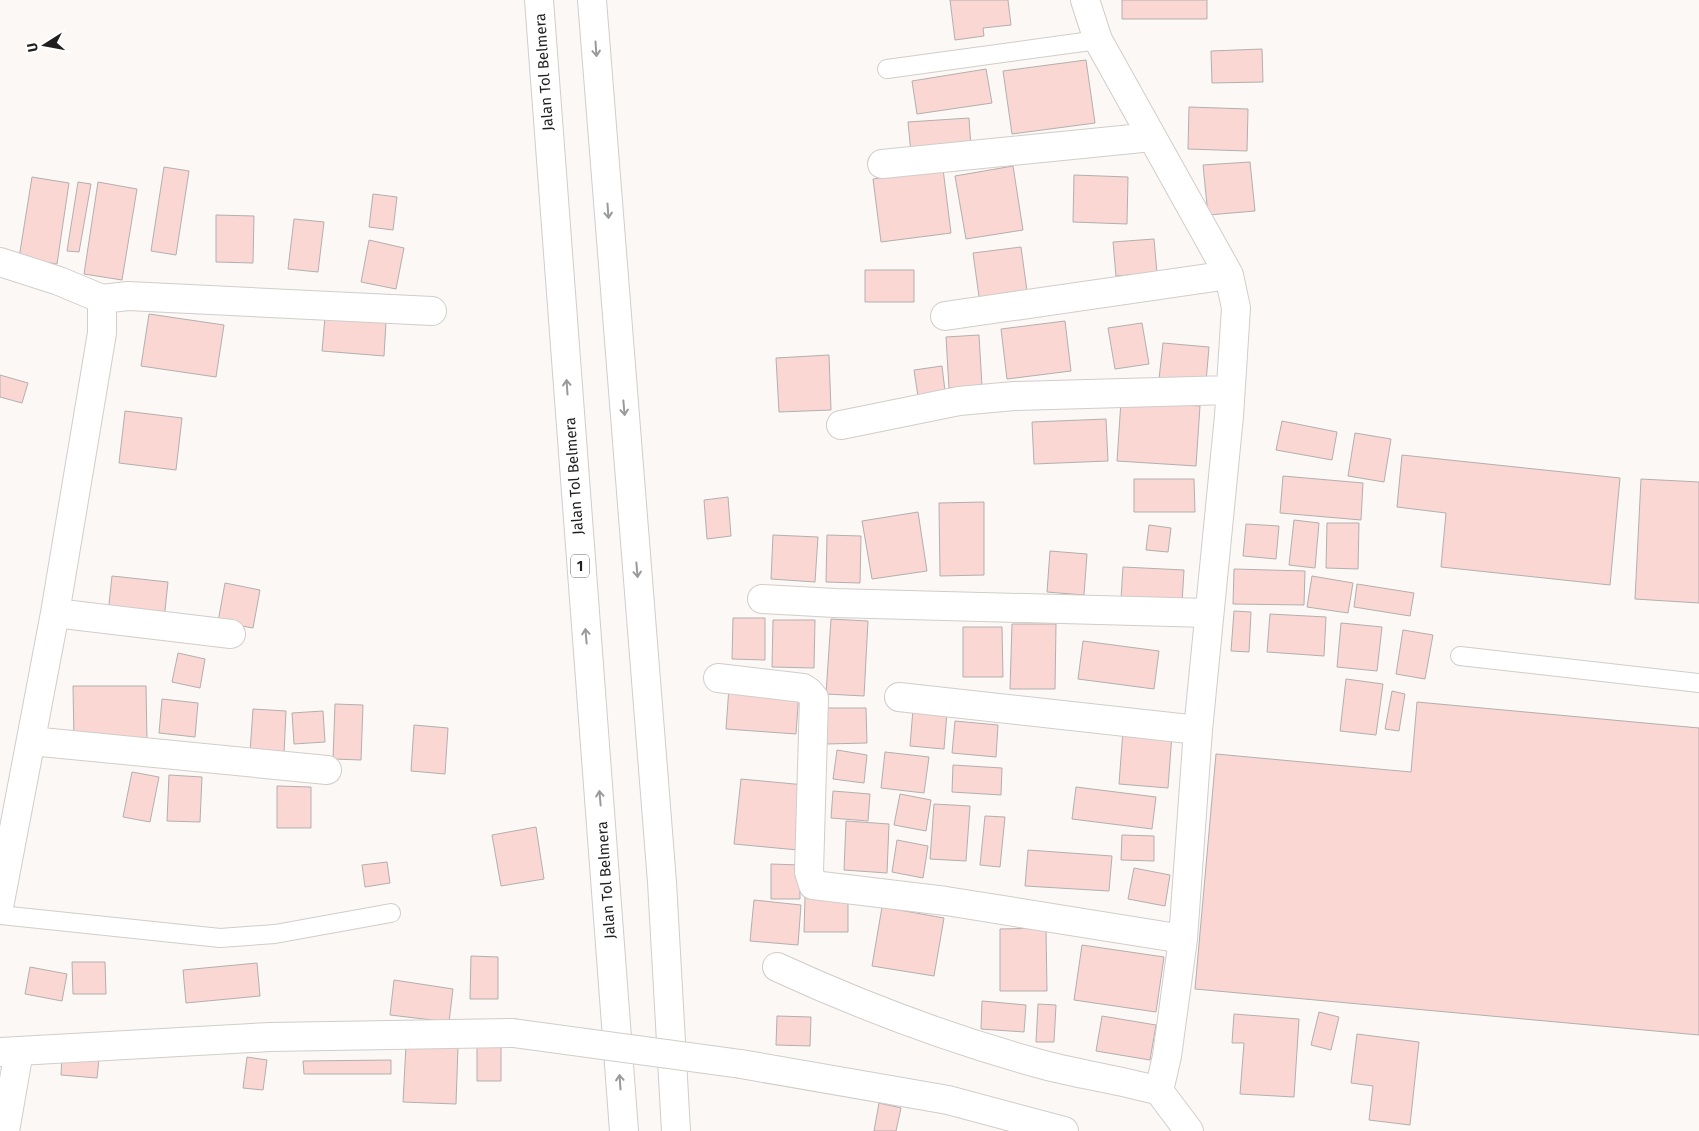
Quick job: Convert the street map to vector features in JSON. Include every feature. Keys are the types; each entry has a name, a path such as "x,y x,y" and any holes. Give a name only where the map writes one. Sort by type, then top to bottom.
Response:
{"main road":[{"name":"Jalan Tol Belmera","path":"539,0 624,1131"},
{"path":"592,0 662,882 676,1131"},
{"path":"1085,0 1098,40 1230,275 1236,308 1198,730 1183,939 1159,1091"},
{"path":"882,164 1152,137"},
{"path":"0,262 59,281 102,299 128,296 432,311"},
{"path":"945,316 1230,275"},
{"path":"0,902 9,800 31,741 55,613 102,333 102,299"},
{"path":"841,425 959,401 1014,396 1230,390"},
{"path":"762,598 835,604 1208,613"},
{"path":"55,613 230,634"},
{"path":"718,678 803,688 810,692 814,698 809,872 813,884 946,901 1183,939"},
{"path":"899,697 1198,730"},
{"path":"31,741 327,770"},
{"path":"777,967 836,994 920,1027 1044,1064 1159,1091 1190,1131"},
{"path":"5,1131 10,1051 270,1038 513,1033 741,1064 948,1100 1064,1131"}],"lane":[{"path":"887,69 1098,40"},
{"path":"1460,656 1699,683"},
{"path":"0,915 220,938 275,934 391,913"}],"building":[{"path":"950,0 1008,0 1011,25 983,28 984,36 955,40"},
{"path":"1122,0 1207,0 1207,19 1122,19"},
{"path":"1262,49 1263,82 1212,83 1211,51"},
{"path":"1086,60 1095,123 1012,134 1003,71"},
{"path":"986,69 992,103 917,114 912,81"},
{"path":"1189,107 1248,109 1247,151 1188,149"},
{"path":"969,118 971,148 911,153 908,122"},
{"path":"1250,162 1255,211 1208,215 1203,165"},
{"path":"1013,166 1023,230 966,239 955,176"},
{"path":"164,167 189,171 176,255 151,251"},
{"path":"943,169 951,233 881,242 873,179"},
{"path":"1074,175 1128,177 1127,224 1073,222"},
{"path":"32,177 69,183 57,264 19,258"},
{"path":"78,182 91,184 79,252 67,251"},
{"path":"98,182 137,189 122,280 84,274"},
{"path":"373,194 397,197 393,230 369,227"},
{"path":"216,215 254,216 253,263 216,262"},
{"path":"294,219 324,222 318,272 288,269"},
{"path":"1154,239 1157,273 1116,276 1113,242"},
{"path":"369,240 404,248 396,289 361,282"},
{"path":"1021,247 1028,298 980,304 973,253"},
{"path":"865,270 914,270 914,302 865,302"},
{"path":"149,314 224,325 216,377 141,366"},
{"path":"325,317 386,322 384,356 322,351"},
{"path":"1065,321 1071,371 1007,379 1001,329"},
{"path":"1142,323 1149,364 1115,369 1108,328"},
{"path":"979,335 982,386 949,388 946,337"},
{"path":"1163,343 1209,347 1206,382 1159,379"},
{"path":"829,355 831,410 779,412 776,358"},
{"path":"942,366 946,399 919,403 914,370"},
{"path":"0,375 28,383 22,403 0,397"},
{"path":"1121,401 1200,406 1196,466 1117,461"},
{"path":"125,411 182,418 176,470 119,463"},
{"path":"1106,419 1108,461 1034,464 1032,422"},
{"path":"1282,421 1337,432 1332,460 1276,450"},
{"path":"1355,433 1391,439 1384,482 1348,476"},
{"path":"1402,455 1620,478 1610,585 1441,567 1446,513 1397,507"},
{"path":"1283,476 1363,483 1361,520 1280,513"},
{"path":"1134,479 1194,479 1195,512 1134,512"},
{"path":"1641,479 1699,482 1699,603 1635,599"},
{"path":"728,497 731,536 707,539 704,500"},
{"path":"984,502 984,575 940,576 939,503"},
{"path":"918,512 927,571 872,579 862,521"},
{"path":"1294,520 1319,523 1315,568 1289,565"},
{"path":"1327,523 1359,523 1358,569 1326,568"},
{"path":"1246,524 1279,526 1276,559 1243,556"},
{"path":"1149,525 1171,528 1168,552 1146,550"},
{"path":"773,535 818,537 815,582 771,579"},
{"path":"827,535 861,536 860,583 826,582"},
{"path":"1050,551 1087,554 1084,595 1047,592"},
{"path":"1123,567 1184,570 1182,603 1121,599"},
{"path":"1234,569 1305,571 1304,605 1233,604"},
{"path":"112,576 168,582 164,620 108,614"},
{"path":"1312,576 1353,583 1348,613 1307,607"},
{"path":"225,583 260,590 253,628 218,622"},
{"path":"1357,584 1414,593 1410,616 1354,607"},
{"path":"1234,611 1251,612 1249,652 1231,651"},
{"path":"1270,614 1326,617 1324,656 1267,652"},
{"path":"733,618 765,618 765,660 732,659"},
{"path":"831,619 868,621 864,696 826,694"},
{"path":"773,620 815,620 814,668 772,667"},
{"path":"1341,623 1382,627 1377,671 1337,667"},
{"path":"1012,624 1056,624 1055,689 1010,689"},
{"path":"963,627 1002,627 1003,677 963,677"},
{"path":"1403,630 1433,635 1425,679 1396,674"},
{"path":"1083,641 1159,651 1154,689 1078,679"},
{"path":"178,653 205,659 200,688 172,682"},
{"path":"1346,679 1383,684 1376,735 1340,731"},
{"path":"73,686 146,686 147,741 74,742"},
{"path":"729,687 799,691 796,734 726,729"},
{"path":"1392,691 1405,694 1399,731 1385,729"},
{"path":"162,699 198,703 195,737 159,733"},
{"path":"1417,702 1699,728 1699,1035 1195,989 1216,754 1411,772"},
{"path":"335,704 363,705 361,760 333,759"},
{"path":"826,708 866,708 867,743 826,744"},
{"path":"253,709 286,711 284,754 250,752"},
{"path":"913,709 947,712 944,749 910,746"},
{"path":"323,711 325,742 294,744 292,713"},
{"path":"955,721 998,725 996,757 952,753"},
{"path":"414,725 448,728 445,774 411,771"},
{"path":"1123,730 1172,734 1168,788 1119,784"},
{"path":"837,750 867,755 864,783 833,779"},
{"path":"885,752 929,757 924,793 881,788"},
{"path":"953,765 1002,768 1001,795 952,792"},
{"path":"132,772 159,777 150,822 123,817"},
{"path":"169,775 202,777 200,822 167,821"},
{"path":"741,779 805,785 798,850 734,844"},
{"path":"277,786 311,787 311,828 277,828"},
{"path":"1076,787 1156,797 1152,829 1072,819"},
{"path":"833,791 870,794 868,821 831,818"},
{"path":"900,794 931,800 926,831 894,825"},
{"path":"934,804 970,806 966,861 930,859"},
{"path":"985,816 1005,817 1000,867 980,865"},
{"path":"846,821 889,824 887,873 844,870"},
{"path":"536,827 544,879 501,886 492,835"},
{"path":"1122,835 1154,836 1154,861 1121,860"},
{"path":"897,840 928,846 923,878 892,872"},
{"path":"1028,850 1112,856 1109,891 1025,886"},
{"path":"387,862 390,883 365,887 362,865"},
{"path":"771,864 800,865 800,899 771,899"},
{"path":"1134,868 1170,875 1165,906 1128,899"},
{"path":"805,897 848,897 848,932 804,932"},
{"path":"754,900 801,905 798,945 750,941"},
{"path":"882,907 944,918 934,976 872,966"},
{"path":"1046,928 1047,991 1000,991 1000,929"},
{"path":"1082,945 1164,957 1156,1012 1074,1000"},
{"path":"471,956 498,957 498,999 470,999"},
{"path":"72,962 105,962 106,994 73,994"},
{"path":"257,963 260,996 186,1003 183,970"},
{"path":"30,967 67,974 62,1001 25,994"},
{"path":"394,980 453,989 449,1022 390,1015"},
{"path":"982,1001 1026,1005 1024,1032 981,1029"},
{"path":"1038,1004 1056,1005 1054,1042 1036,1042"},
{"path":"1319,1012 1339,1017 1331,1050 1311,1045"},
{"path":"1234,1014 1299,1019 1294,1097 1240,1094 1244,1043 1232,1043"},
{"path":"777,1016 811,1017 810,1046 776,1045"},
{"path":"1102,1016 1156,1025 1150,1060 1096,1051"},
{"path":"1357,1034 1419,1042 1410,1125 1369,1120 1373,1086 1351,1083"},
{"path":"406,1045 458,1047 456,1104 403,1102"},
{"path":"477,1046 501,1047 501,1081 477,1081"},
{"path":"62,1055 99,1059 97,1078 61,1075"},
{"path":"247,1057 267,1060 263,1090 243,1088"},
{"path":"391,1060 391,1074 304,1074 303,1061"},
{"path":"879,1103 901,1108 896,1131 874,1131"}]}
